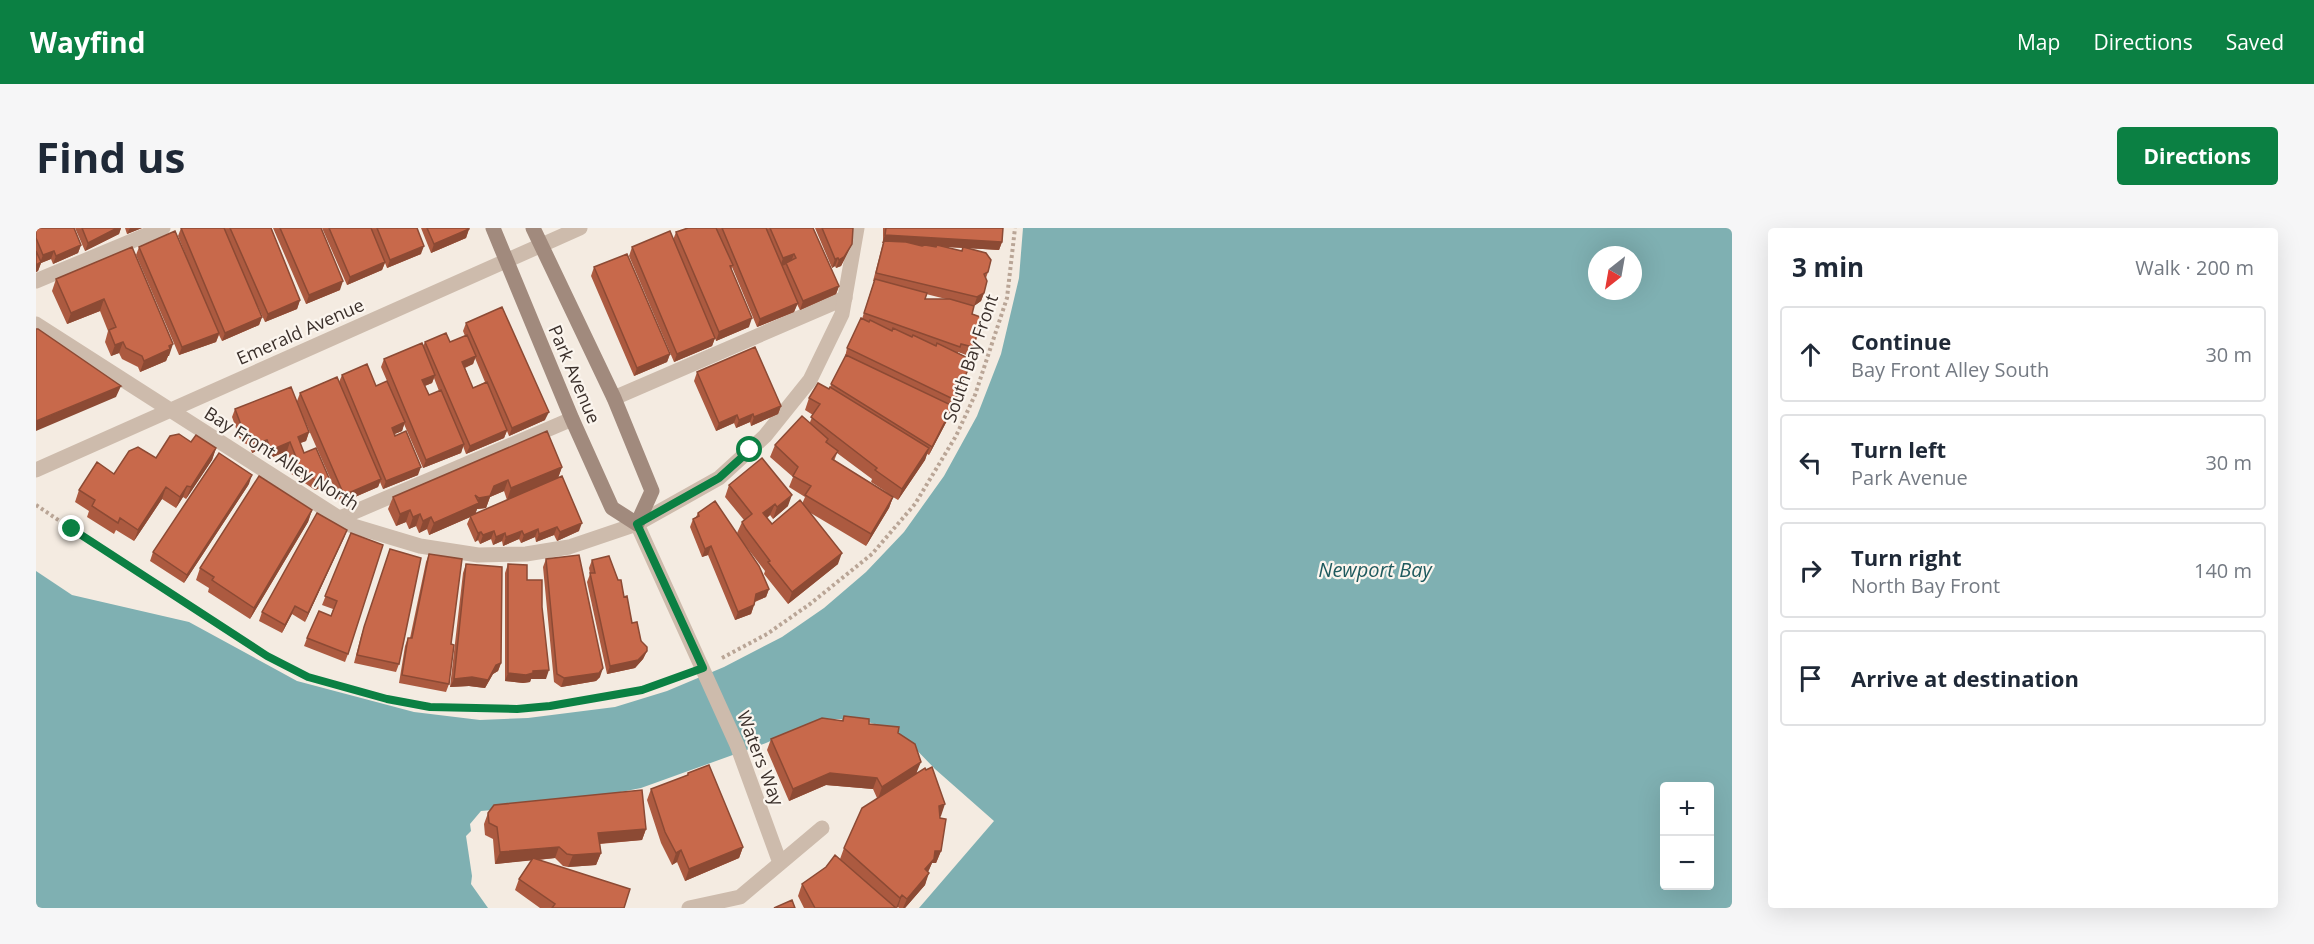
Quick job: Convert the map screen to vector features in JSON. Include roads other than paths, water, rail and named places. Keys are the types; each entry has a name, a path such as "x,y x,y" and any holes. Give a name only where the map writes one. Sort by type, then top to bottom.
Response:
{"street":[{"path":"36,281 163,228"},
{"name":"Park Avenue","path":"493,228 572,419 612,508 637,524 652,491 614,398 533,228"},
{"name":"Emerald Avenue","path":"36,470 580,228"},
{"name":"Bay Front Alley North","path":"36,324 350,525 420,546 478,555 526,554 569,547 637,524 719,478 765,436 810,380 842,314 857,228"},
{"path":"614,398 845,298"},
{"path":"339,518 572,419"},
{"name":"Waters Way","path":"637,524 737,745 780,863"},
{"path":"689,908 741,897 822,828"}],"water":[{"name":"Newport Bay","path":"1023,228 1732,228 1732,908 919,908 994,821 935,769 907,740 887,728 865,721 837,719 809,724 766,743 641,788 585,799 521,805 497,804 492,810 481,811 470,824 471,831 466,836 472,876 471,884 488,908 36,908 36,571 72,595 189,622 297,681 414,712 480,720 528,718 615,707 667,691 724,667 782,637 824,608 866,572 904,532 944,476 977,416 1001,354 1019,278"}]}
